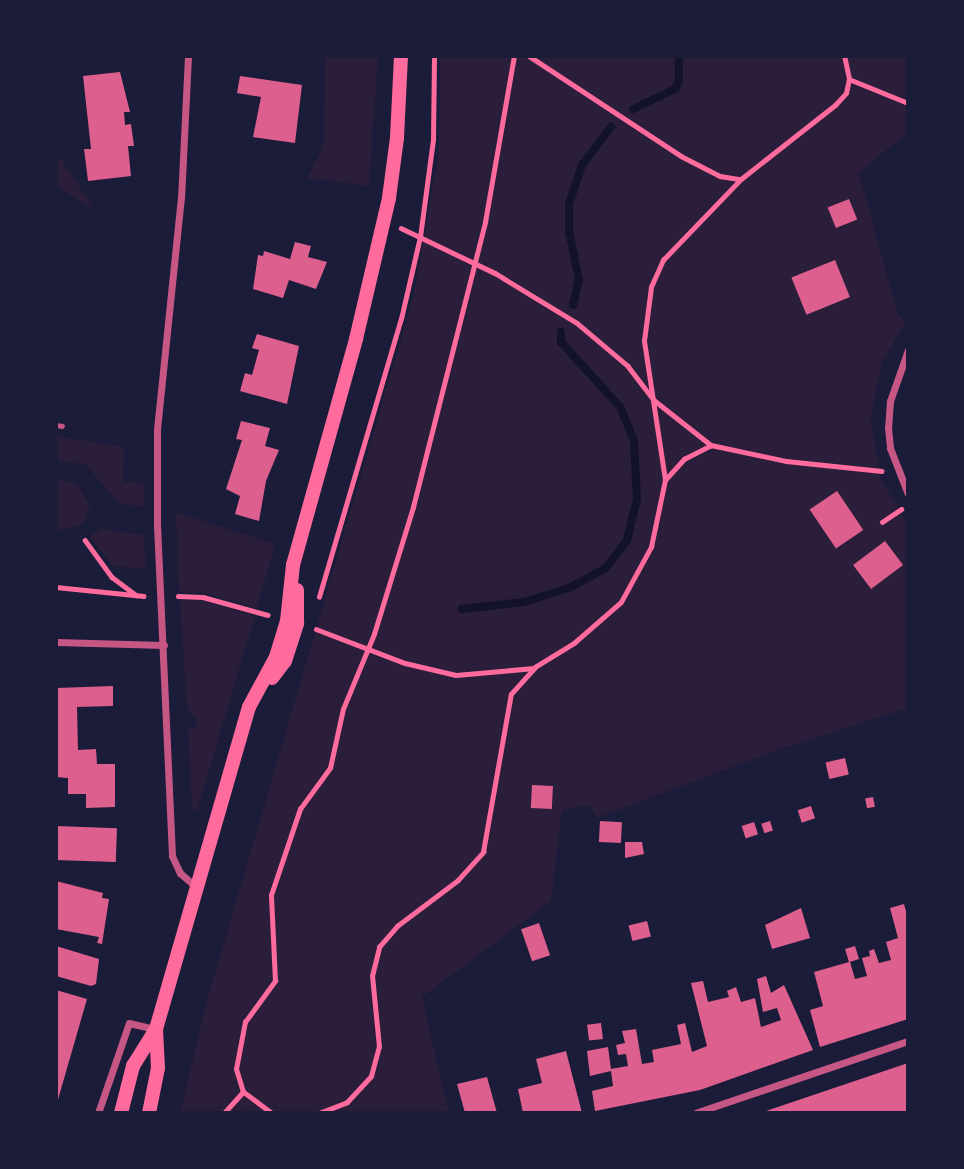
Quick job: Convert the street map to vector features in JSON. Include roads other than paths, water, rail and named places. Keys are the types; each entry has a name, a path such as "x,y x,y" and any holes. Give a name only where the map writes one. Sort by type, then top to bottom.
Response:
{"main road":[{"path":"121,1113 133,1066 156,1029 249,707 276,657 286,624 293,565 356,339 384,221 397,138 401,56"},
{"path":"149,1113 158,1068 156,1029"}],"street":[{"path":"188,56 181,197 157,430 172,856 180,873 197,888"},
{"path":"908,350 890,401 890,448 897,472 908,494"},
{"path":"56,642 164,645"},
{"path":"98,1113 129,1023 156,1029"},
{"path":"695,1113 908,1041"}],"waterway":[{"path":"633,109 675,89 679,81 679,56"},
{"path":"573,305 579,280 569,231 569,204 582,165 611,127"},
{"path":"462,609 524,602 569,588 606,568 627,540 637,499 634,441 620,407 561,342 561,332"}]}
